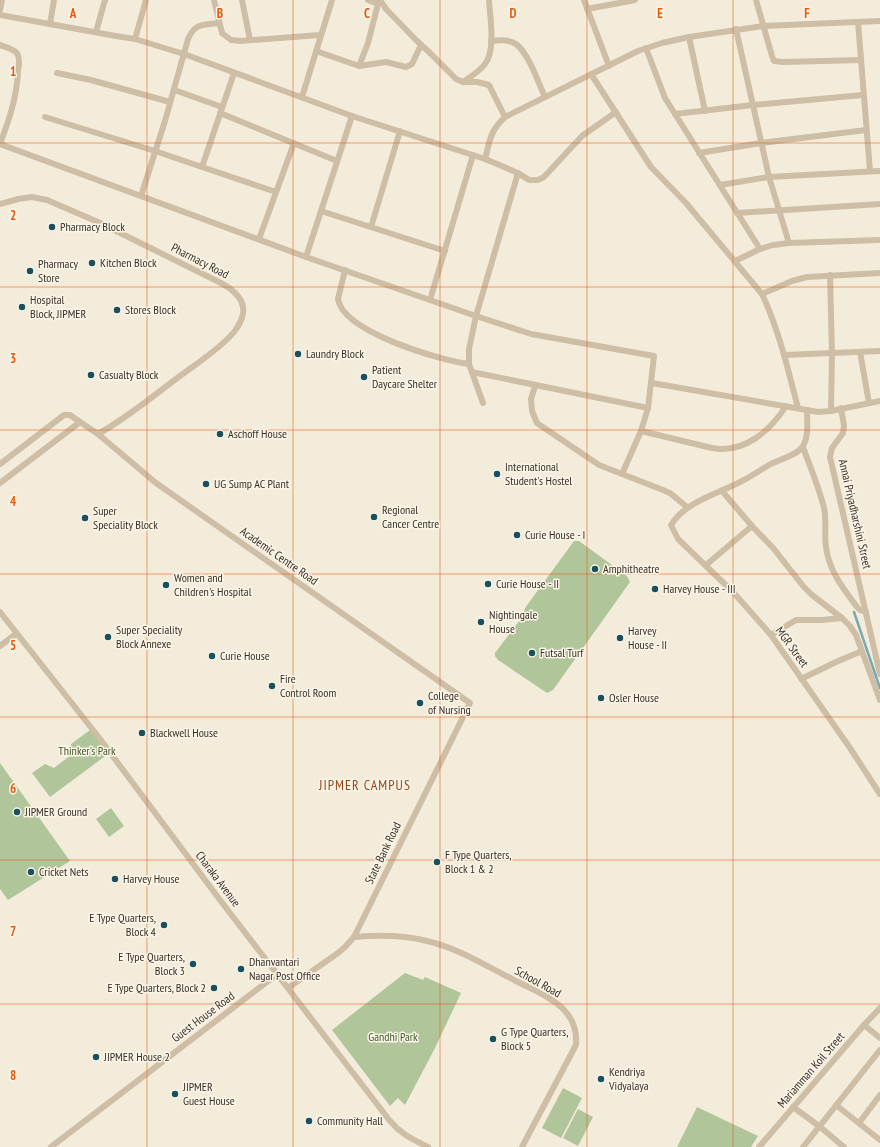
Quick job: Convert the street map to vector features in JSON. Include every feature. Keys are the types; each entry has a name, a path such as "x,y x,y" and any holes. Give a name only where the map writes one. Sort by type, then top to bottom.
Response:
{"street":[{"path":"0,10 2,0"},
{"path":"50,24 54,0"},
{"path":"96,32 105,0"},
{"path":"135,40 146,0"},
{"path":"214,0 222,33 231,40 320,35"},
{"path":"242,0 250,40"},
{"path":"302,97 332,0"},
{"path":"368,0 379,1 456,80 489,85 505,117"},
{"path":"463,82 478,71 485,64 488,58 491,40 489,0"},
{"path":"584,0 609,66"},
{"path":"587,9 635,0"},
{"path":"756,0 774,61 860,60"},
{"path":"359,66 368,43 379,1"},
{"path":"0,15 135,40 184,54 352,116 485,159 533,181 544,177 582,136 616,112"},
{"path":"485,159 492,134 496,126 505,117 646,48 689,37 736,29 763,26 880,21"},
{"path":"858,22 870,171"},
{"path":"141,196 156,151 188,39 194,28 219,23"},
{"path":"736,29 769,177 789,243"},
{"path":"689,37 705,111"},
{"path":"491,40 508,40 516,44 525,54 545,97"},
{"path":"0,44 15,51 19,59 17,88 14,102 0,144 306,257 530,334 654,356 648,408 641,430 622,474"},
{"path":"316,52 359,66 386,62 406,67 412,64 421,45"},
{"path":"646,48 665,98 760,248"},
{"path":"57,73 91,80 170,102"},
{"path":"202,168 234,73"},
{"path":"591,74 651,167 686,203 762,294 784,355 798,408"},
{"path":"174,90 337,161"},
{"path":"675,114 863,95"},
{"path":"46,116 156,151 202,168 276,192"},
{"path":"306,257 352,116"},
{"path":"700,153 762,143 866,130"},
{"path":"371,227 400,131"},
{"path":"259,239 294,143"},
{"path":"430,300 473,155"},
{"path":"720,185 769,177 880,171"},
{"path":"483,403 469,364 469,349 476,316 518,173"},
{"name":"Pharmacy Road","path":"0,204 18,199 32,198 47,200 98,222 222,283 229,287 240,300 243,312 239,325 233,333 199,362 118,423 98,434"},
{"path":"737,213 880,204"},
{"path":"321,211 445,251"},
{"path":"734,261 760,248 789,243 880,240"},
{"path":"345,270 338,299 343,311 351,319 399,344 440,358 469,364"},
{"path":"762,294 792,281 807,277 880,273"},
{"path":"830,276 832,353 831,411"},
{"path":"784,355 880,351"},
{"path":"860,352 869,403"},
{"path":"472,372 648,408"},
{"path":"652,383 818,412 831,411 880,401"},
{"path":"535,386 531,399 532,411 537,423 599,465 670,493 688,508 803,447 806,439 807,410"},
{"path":"641,430 712,448 722,450 729,449 744,445 764,433 777,420 786,406"},
{"name":"Annai Priyadharshini Street","path":"841,408 844,426 843,433 832,448 830,457 880,674"},
{"name":"Academic Centre Road","path":"0,464 64,415 70,415 98,434 156,482 470,703"},
{"path":"0,483 80,422"},
{"path":"803,447 824,506 827,521 826,547 831,567 836,577 857,607 866,612"},
{"path":"722,491 774,549 802,586 850,626 856,635 880,700"},
{"name":"MGR Street","path":"688,508 674,519 671,525 678,540 706,565 771,636 880,794"},
{"path":"706,565 752,526"},
{"name":"Charaka Avenue","path":"0,612 97,735 274,971 399,1131 407,1137 428,1147"},
{"path":"771,636 796,620 842,618"},
{"path":"0,646 16,634"},
{"path":"801,679 862,651"},
{"name":"State Bank Road","path":"288,988 338,953 354,937 470,703"},
{"name":"School Road","path":"354,937 394,936 436,943 466,956 533,990 555,1002 565,1011 574,1024 577,1036 576,1045 522,1147"},
{"path":"274,971 272,978 280,977"},
{"name":"Guest House Road","path":"51,1147 272,978"},
{"name":"Mariamman Koil Street","path":"760,1147 880,1008"},
{"path":"864,1025 880,1038"},
{"path":"803,1147 880,1050"},
{"path":"859,1123 880,1095"},
{"path":"836,1105 880,1141 876,1147"},
{"path":"793,1107 819,1126 842,1147"}],"green space":[{"path":"574,541 579,541 627,576 630,582 553,690 547,693 498,660 495,653 523,616 525,608"},
{"name":"Thinker's Park","path":"90,730 108,754 50,797 32,773 45,764 54,768 71,755 71,744"},
{"name":"JIPMER Ground","path":"0,763 70,861 8,900 0,889"},
{"path":"111,808 124,826 109,837 96,819"},
{"name":"Gandhi Park","path":"405,973 423,980 425,977 461,993 434,1050 405,1105 398,1098 390,1106 332,1030"},
{"path":"563,1088 582,1098 561,1138 542,1128"},
{"path":"697,1107 758,1136 751,1147 677,1147"},
{"path":"578,1109 593,1117 578,1146 563,1138"}],"waterway":[{"path":"854,612 880,688"}],"place":[{"name":"Pharmacy Block","path":"52,227"},
{"name":"Kitchen Block","path":"92,263"},
{"name":"Pharmacy Store","path":"30,271"},
{"name":"Hospital Block, JIPMER","path":"22,307"},
{"name":"Stores Block","path":"117,310"},
{"name":"Laundry Block","path":"298,354"},
{"name":"Casualty Block","path":"91,375"},
{"name":"Patient Daycare Shelter","path":"364,377"},
{"name":"Aschoff House","path":"220,434"},
{"name":"International Student's Hostel","path":"497,474"},
{"name":"UG Sump AC Plant","path":"206,484"},
{"name":"Regional Cancer Centre","path":"374,517"},
{"name":"Super Speciality Block","path":"85,518"},
{"name":"Curie House - I","path":"517,535"},
{"name":"Amphitheatre","path":"595,569"},
{"name":"Curie House - II","path":"488,584"},
{"name":"Women and Children's Hospital","path":"166,585"},
{"name":"Harvey House - III","path":"655,589"},
{"name":"Nightingale House","path":"481,622"},
{"name":"Super Speciality Block Annexe","path":"108,637"},
{"name":"Harvey House - II","path":"620,638"},
{"name":"Futsal Turf","path":"532,653"},
{"name":"Curie House","path":"212,656"},
{"name":"Fire Control Room","path":"272,686"},
{"name":"Osler House","path":"601,698"},
{"name":"College of Nursing","path":"420,703"},
{"name":"Blackwell House","path":"142,733"},
{"name":"JIPMER Ground","path":"17,812"},
{"name":"F Type Quarters, Block 1 & 2","path":"437,862"},
{"name":"Cricket Nets","path":"31,872"},
{"name":"Harvey House","path":"115,879"},
{"name":"E Type Quarters, Block 4","path":"164,925"},
{"name":"E Type Quarters, Block 3","path":"193,964"},
{"name":"Dhanvantari Nagar Post Office","path":"241,969"},
{"name":"E Type Quarters, Block 2","path":"214,988"},
{"name":"G Type Quarters, Block 5","path":"493,1039"},
{"name":"JIPMER House 2","path":"96,1057"},
{"name":"Kendriya Vidyalaya","path":"601,1079"},
{"name":"JIPMER Guest House","path":"175,1094"},
{"name":"Community Hall","path":"309,1121"}],"district":[{"name":"JIPMER CAMPUS","path":"365,785"}]}
